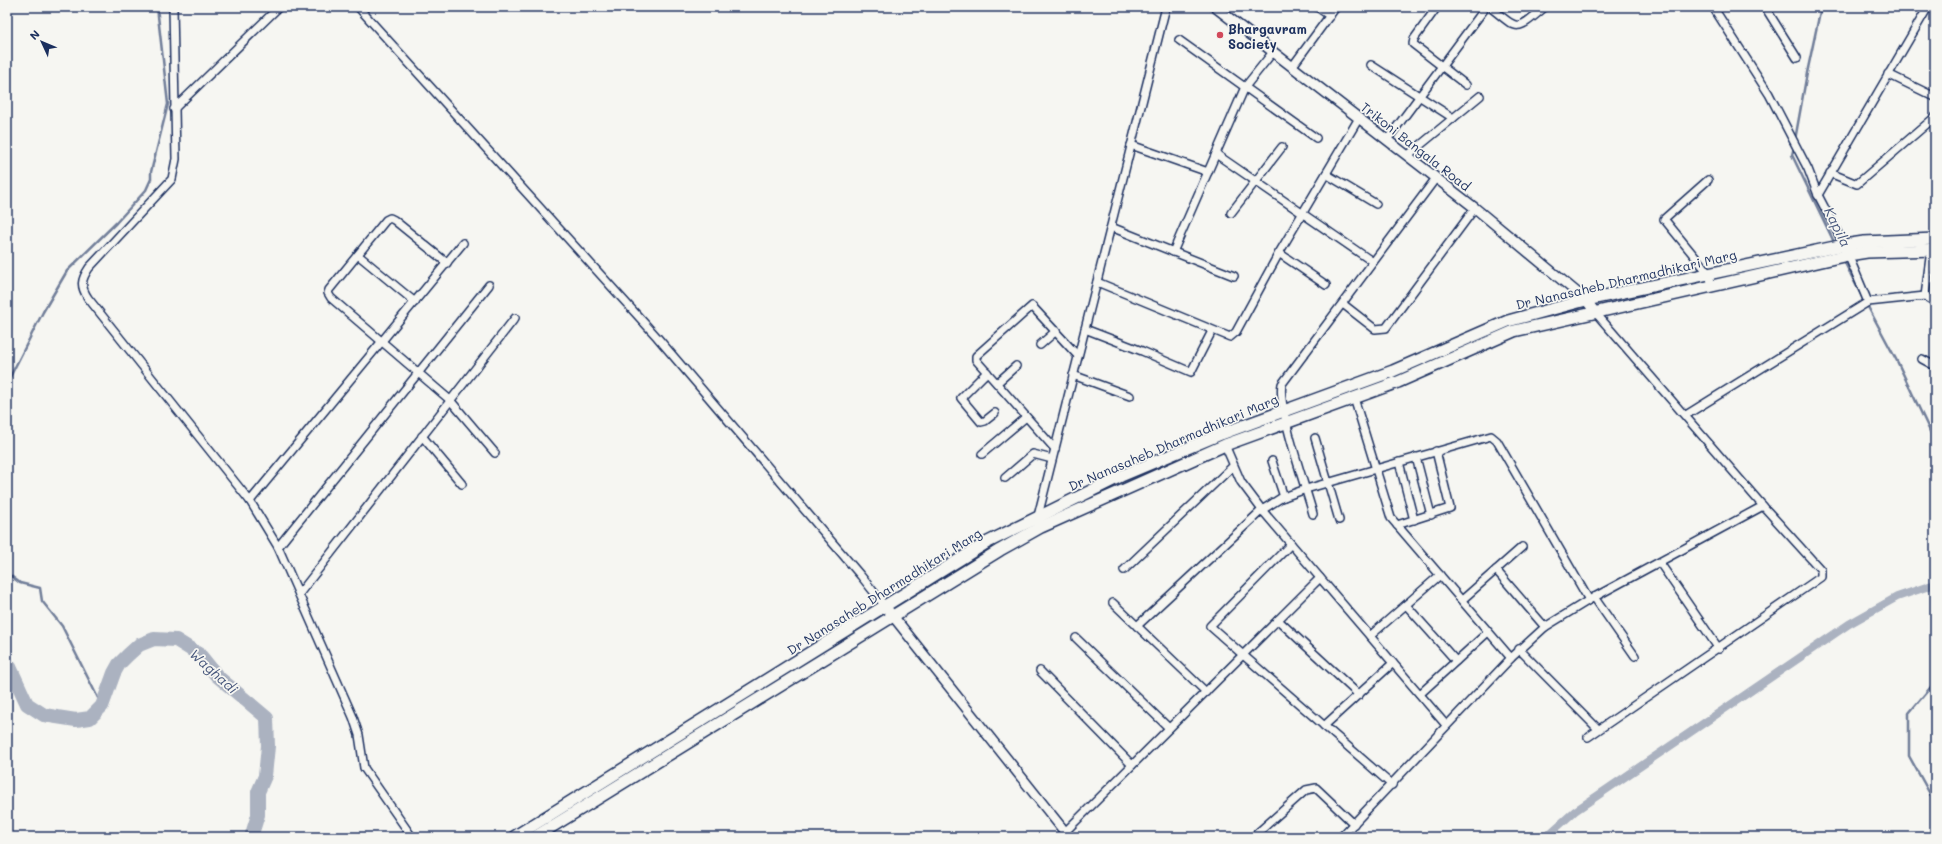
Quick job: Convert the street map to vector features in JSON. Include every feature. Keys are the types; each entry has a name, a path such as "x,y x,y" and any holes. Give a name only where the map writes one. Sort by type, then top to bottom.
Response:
{"main road":[{"name":"Dr Nanasaheb Dharmadhikari Marg","path":"535,837 1000,550 1041,527 1225,445 1426,371 1514,331 1712,286 1846,250 1864,242 1935,239"},
{"name":"Dr Nanasaheb Dharmadhikari Marg","path":"514,837 986,543 1121,476 1221,434 1393,371 1508,321 1586,300 1709,274 1846,250 1867,252 1933,250"}],"street":[{"path":"173,7 176,159 172,179 89,268 82,280 82,286 88,298 250,501 278,547 353,717 359,736 364,768 412,837"},
{"path":"174,109 279,7"},
{"path":"358,7 657,337 861,576 1067,834 1132,765 1320,578"},
{"path":"1041,527 1038,516 1166,7"},
{"name":"Trikoni Bangala Road","path":"1215,7 1475,208 1586,300 1595,312"},
{"path":"1317,7 1330,16"},
{"path":"1292,67 1336,7"},
{"path":"1437,7 1413,44 1466,85"},
{"path":"1387,140 1486,7"},
{"path":"1490,7 1512,24 1518,26 1524,24 1545,7"},
{"path":"1713,7 1769,94 1808,169 1818,195 1846,250 1868,302"},
{"path":"1766,7 1797,58"},
{"path":"1818,195 1928,7"},
{"path":"1179,40 1316,138"},
{"path":"1173,252 1245,87 1273,52"},
{"path":"1371,65 1453,118"},
{"path":"1888,74 1935,97"},
{"path":"1407,156 1480,96"},
{"path":"1830,173 1857,184 1935,117"},
{"path":"1097,282 1227,338 1233,336 1279,253 1358,118"},
{"path":"1131,145 1208,172"},
{"path":"1231,213 1282,147"},
{"path":"1216,154 1373,262"},
{"path":"1326,174 1376,204"},
{"path":"1314,514 1284,410 1282,389 1285,379 1343,304 1436,178"},
{"path":"1708,180 1664,219 1709,274 1712,286"},
{"path":"1343,304 1375,329 1386,328 1475,208"},
{"path":"447,263 392,218 386,220 328,293 331,298 450,400 495,453"},
{"path":"1111,227 1234,276"},
{"path":"250,501 464,243"},
{"path":"1925,296 1933,250"},
{"path":"1279,253 1326,285"},
{"path":"358,255 414,302"},
{"path":"278,547 490,285"},
{"path":"1686,416 1868,302 1925,296 1935,302"},
{"path":"1055,450 976,360 977,354 1030,306 1035,308 1078,356"},
{"path":"1588,737 1819,580 1822,575 1821,570 1763,506 1595,312"},
{"path":"299,594 515,318"},
{"path":"1085,329 1191,372 1212,331"},
{"path":"1040,346 1056,331"},
{"path":"1922,359 1935,366"},
{"path":"997,383 1016,366"},
{"path":"987,372 961,398 981,422 995,414"},
{"path":"1074,375 1130,396"},
{"path":"1354,398 1387,509 1397,525 1511,658"},
{"path":"982,454 1026,417"},
{"path":"1221,434 1233,466 1241,482 1262,510 1446,725"},
{"path":"422,436 462,484"},
{"path":"1137,626 1262,510 1284,497 1375,468 1488,436 1495,438 1592,598 1635,656"},
{"path":"1315,438 1339,520"},
{"path":"1397,525 1450,508 1436,451"},
{"path":"1005,478 1033,454 1052,459"},
{"path":"1416,457 1431,515"},
{"path":"1272,460 1284,497"},
{"path":"1399,462 1414,520"},
{"path":"1124,570 1233,466"},
{"path":"1341,837 1392,785 1446,725 1519,649 1545,628 1592,598 1660,563 1763,506"},
{"path":"1291,544 1210,626 1392,785"},
{"path":"1462,600 1522,547"},
{"path":"1660,563 1719,649"},
{"path":"1496,570 1545,628"},
{"path":"1370,636 1440,575"},
{"path":"1113,603 1206,692"},
{"path":"1406,605 1456,661"},
{"path":"1278,620 1359,694"},
{"path":"1420,694 1488,632"},
{"path":"1076,638 1170,728"},
{"path":"1519,649 1598,729"},
{"path":"1324,726 1394,663"},
{"path":"1040,671 1132,765"},
{"path":"1253,837 1306,790 1316,788 1354,824"}],"waterway":[{"path":"7,383 43,312 67,271 116,223 146,190 151,179 151,172 168,104 157,7"},
{"name":"Kapila","path":"1795,140 1821,7"},
{"name":"Kapila","path":"1794,147 1792,155 1835,244"},
{"name":"Kapila","path":"1843,259 1863,299"},
{"name":"Kapila","path":"1867,305 1898,363 1935,442"},
{"path":"7,444 7,449"},
{"path":"7,573 20,583 40,588 42,601 62,626 102,706"},
{"path":"1546,837 1575,811 1849,624 1897,597 1935,584"},
{"name":"Waghadi","path":"7,666 10,667 27,704 44,715 76,720 90,718 102,706 114,673 119,664 139,645 154,639 176,640 200,655 217,676 267,718 268,746 265,776 258,792 258,815 251,837"},
{"name":"Kapila","path":"1935,682 1909,713 1909,756 1935,803"}],"place":[{"name":"Bhargavram Society","path":"1220,35"}]}
